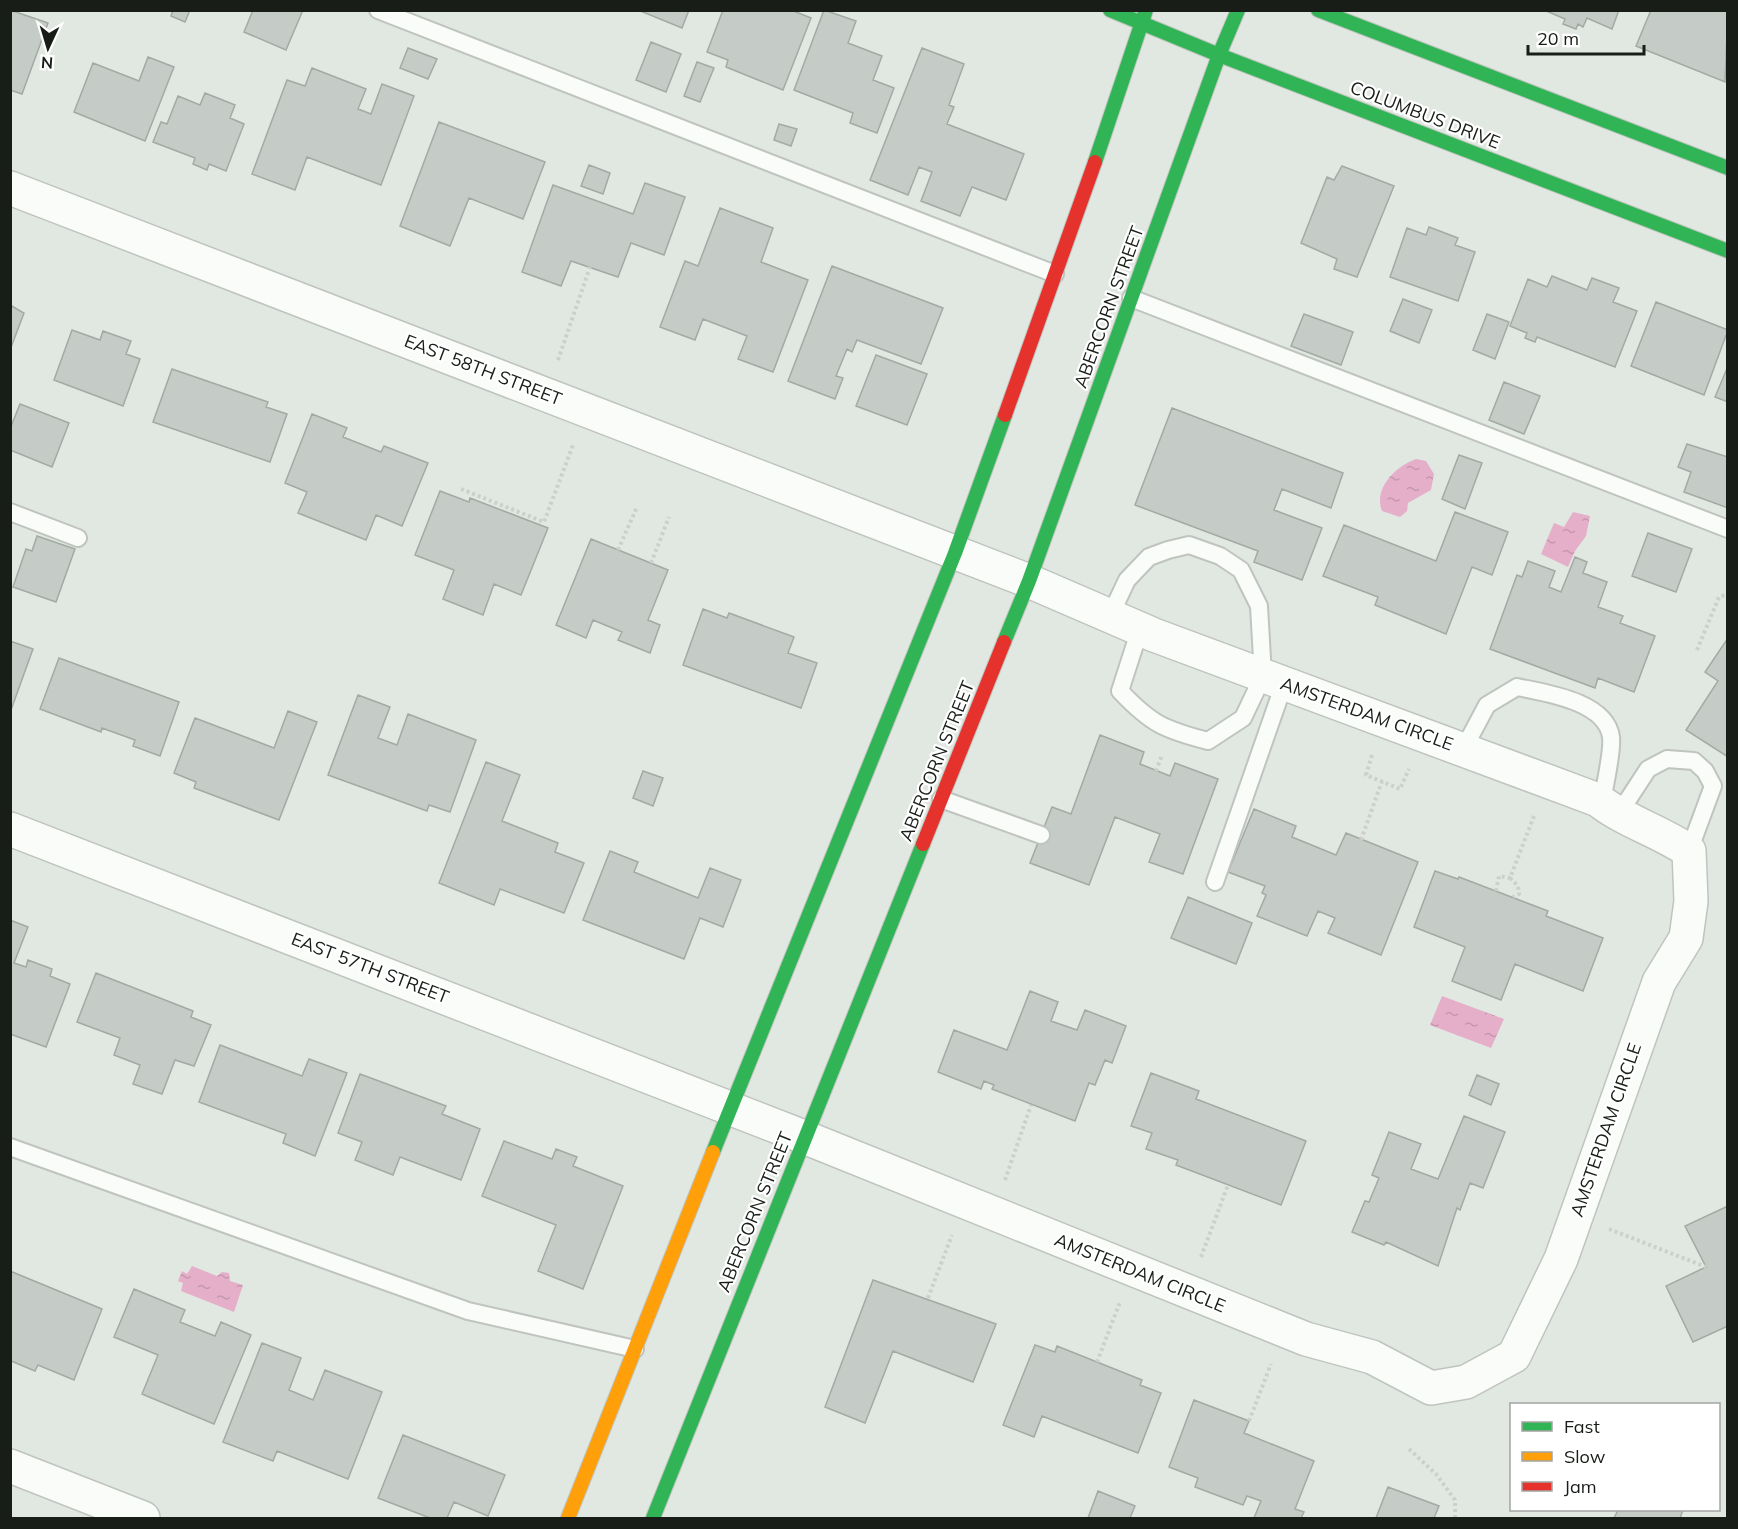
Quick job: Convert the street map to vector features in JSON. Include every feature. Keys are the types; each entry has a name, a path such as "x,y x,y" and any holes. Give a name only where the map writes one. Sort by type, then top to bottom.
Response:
{"main road":[{"name":"COLUMBUS DRIVE","path":"1110,10 1144,17 1219,55 1728,251"},
{"name":"ABERCORN STREET","path":"653,1518 1029,581 1219,55 1238,10"},
{"path":"1318,10 1728,168"},
{"path":"568,1518 730,1108 955,553 1144,17"}],"street":[{"name":"EAST 58TH STREET","path":"10,188 955,553"},
{"name":"AMSTERDAM CIRCLE","path":"730,1108 1306,1339 1372,1357 1431,1388 1466,1382 1514,1356 1561,1259 1659,982 1686,938 1691,901 1689,851 1666,835 1547,781 1140,629 1029,581 955,553"},
{"name":"EAST 57TH STREET","path":"10,829 730,1108"},
{"path":"10,1466 143,1518"}],"lane":[{"path":"378,10 1055,274"},
{"path":"1131,298 1728,529"},
{"path":"10,512 78,538"},
{"path":"1110,616 1127,580 1149,557 1189,545 1220,556 1241,570 1259,606 1274,680 1215,882"},
{"path":"1140,629 1120,691 1141,713 1171,732 1208,741 1243,718 1274,680"},
{"path":"1463,750 1487,705 1517,687 1568,698 1598,714 1611,737 1610,809"},
{"path":"1610,809 1648,770 1667,759 1694,760 1705,771 1713,786 1689,851"},
{"path":"941,799 1041,835"},
{"path":"10,1147 468,1311 634,1349"}],"path":[{"path":"545,395 590,267"},
{"path":"461,489 544,522 585,410"},
{"path":"618,550 637,507"},
{"path":"651,562 669,517"},
{"path":"1696,650 1719,597 1728,594"},
{"path":"1361,840 1382,781"},
{"path":"1510,878 1547,781"},
{"path":"1496,891 1498,876 1510,878 1518,886 1519,894 1513,897"},
{"path":"928,1298 979,1209 1031,1105"},
{"path":"1188,1292 1228,1185"},
{"path":"1576,1216 1706,1267"},
{"path":"1097,1362 1132,1270"},
{"path":"1249,1421 1284,1330"},
{"path":"1409,1449 1436,1474 1455,1500 1455,1518"}],"water":[{"path":"1416,459 1426,461 1434,474 1431,490 1408,503 1407,511 1400,517 1382,511 1381,494 1388,479 1408,462"},
{"path":"1573,512 1590,516 1586,536 1575,551 1568,567 1541,554 1554,523 1564,527"},
{"path":"1442,996 1504,1019 1491,1048 1430,1025"},
{"path":"192,1266 217,1276 222,1272 229,1273 230,1281 243,1285 234,1312 181,1291 183,1283 178,1281 182,1271 187,1274"}],"building":[{"path":"10,10 48,23 22,94 10,90"},
{"path":"173,10 190,10 185,22 171,16"},
{"path":"253,10 303,10 286,50 244,32"},
{"path":"638,10 689,10 682,28"},
{"path":"723,10 791,10 811,18 783,90 726,67 728,60 707,52"},
{"path":"824,10 856,21 848,43 882,56 873,80 894,88 877,133 850,123 853,113 794,90"},
{"path":"1544,10 1619,10 1612,29 1587,18 1583,27 1578,24 1576,29 1563,24 1565,19"},
{"path":"1651,10 1728,10 1725,82 1636,46"},
{"path":"651,42 681,54 666,92 636,80"},
{"path":"408,48 437,59 428,79 400,68"},
{"path":"922,48 964,64 949,105 954,107 947,124 1024,154 1006,200 972,187 960,216 921,201 932,172 919,167 908,195 870,180"},
{"path":"148,57 174,67 145,141 74,112 93,63 139,81"},
{"path":"697,62 714,68 700,102 684,96"},
{"path":"312,68 366,89 358,109 371,114 382,84 414,96 381,185 307,157 295,190 252,174 287,80 305,86"},
{"path":"205,93 235,105 230,118 244,124 226,171 209,164 207,170 193,164 195,158 153,142 161,122 167,124 178,96 200,105"},
{"path":"439,122 545,162 523,219 469,198 450,246 400,226"},
{"path":"779,124 797,129 791,146 774,140"},
{"path":"589,165 610,173 603,194 581,186"},
{"path":"1342,166 1394,186 1357,277 1334,269 1337,259 1301,243 1327,177 1334,180"},
{"path":"645,183 685,197 664,255 631,243 618,277 571,261 561,286 522,272 553,185 633,214"},
{"path":"720,208 773,228 761,262 808,280 773,372 738,359 747,336 703,319 695,340 660,327 685,261 698,266"},
{"path":"1429,227 1458,238 1455,245 1475,252 1458,301 1390,277 1407,228 1426,235"},
{"path":"832,266 943,308 921,364 857,340 852,352 847,349 836,376 843,378 835,399 788,381"},
{"path":"1552,276 1587,290 1592,278 1619,288 1613,302 1637,311 1615,367 1537,337 1535,342 1525,338 1527,333 1510,326 1528,279 1547,287"},
{"path":"1403,299 1432,310 1419,343 1390,331"},
{"path":"1656,302 1728,330 1704,395 1631,366"},
{"path":"10,305 24,313 10,350"},
{"path":"1304,314 1353,332 1341,365 1291,346"},
{"path":"1487,314 1509,322 1495,359 1473,350"},
{"path":"72,330 100,340 103,331 131,341 126,354 140,359 123,406 54,380"},
{"path":"876,355 927,374 907,425 856,406"},
{"path":"1728,366 1728,402 1715,397"},
{"path":"172,369 268,402 266,407 287,414 270,462 153,422"},
{"path":"1504,382 1540,396 1524,434 1489,420"},
{"path":"20,404 69,423 52,467 10,450 10,429"},
{"path":"1172,408 1343,473 1331,508 1282,489 1274,510 1322,528 1302,580 1254,562 1258,551 1135,505"},
{"path":"312,414 347,428 343,437 381,452 384,446 428,463 402,526 376,515 366,540 298,513 307,492 285,483"},
{"path":"1687,444 1728,457 1728,508 1684,492 1691,472 1678,467"},
{"path":"1459,455 1482,463 1465,509 1442,499"},
{"path":"440,491 469,502 470,498 548,528 521,595 494,584 483,615 443,599 454,570 415,555"},
{"path":"1455,512 1508,532 1492,575 1472,567 1446,634 1375,605 1378,597 1323,576 1344,525 1436,561"},
{"path":"1648,533 1692,549 1676,592 1632,576"},
{"path":"37,536 75,549 56,602 13,587 26,549 32,551"},
{"path":"591,539 668,570 648,620 660,625 650,653 618,640 622,632 593,620 586,638 556,625"},
{"path":"1575,557 1587,562 1583,573 1607,582 1598,607 1623,616 1620,623 1655,636 1634,692 1598,678 1595,688 1490,649 1517,575 1522,577 1528,561 1555,571 1549,587 1561,592"},
{"path":"703,609 727,618 729,613 794,637 788,653 817,663 801,708 683,665"},
{"path":"1728,638 1728,757 1686,730 1718,681 1705,672"},
{"path":"10,641 33,649 11,710 10,710"},
{"path":"59,658 179,702 160,756 133,746 135,740 102,728 101,732 40,709"},
{"path":"358,695 390,707 378,738 397,745 408,714 476,740 450,812 429,805 427,811 328,775"},
{"path":"288,711 317,722 279,820 194,788 196,782 174,773 195,718 274,748"},
{"path":"1100,735 1144,752 1140,764 1170,776 1175,763 1218,779 1183,874 1149,862 1160,834 1115,817 1089,885 1030,863 1052,807 1071,814"},
{"path":"486,762 520,775 502,821 558,843 555,852 584,863 564,913 500,889 494,905 439,883"},
{"path":"643,771 663,778 653,806 633,798"},
{"path":"1254,809 1296,826 1292,837 1336,855 1346,833 1418,862 1381,955 1328,933 1335,918 1318,911 1307,936 1257,916 1266,895 1262,893 1265,886 1228,872"},
{"path":"610,851 638,862 634,872 698,898 710,868 741,880 723,927 700,918 684,959 583,920"},
{"path":"1435,871 1458,879 1459,877 1548,911 1546,916 1603,938 1583,991 1515,964 1501,1000 1452,981 1465,947 1414,927"},
{"path":"1188,897 1252,923 1236,964 1171,938"},
{"path":"10,920 28,927 14,963 26,967 28,960 52,969 50,976 70,984 46,1047 10,1034"},
{"path":"96,973 193,1011 191,1017 211,1025 194,1066 175,1060 162,1094 133,1084 140,1065 114,1055 120,1038 77,1022"},
{"path":"1030,991 1058,1002 1051,1021 1077,1030 1085,1010 1126,1026 1112,1063 1105,1060 1095,1085 1089,1083 1075,1121 992,1089 994,1085 984,1081 981,1089 938,1072 954,1030 1007,1050"},
{"path":"220,1045 302,1076 309,1059 347,1073 315,1156 283,1143 286,1134 199,1102"},
{"path":"1151,1073 1199,1091 1196,1099 1306,1141 1281,1205 1176,1165 1178,1160 1146,1149 1152,1133 1131,1126"},
{"path":"360,1074 446,1106 442,1114 480,1129 461,1180 400,1157 393,1175 355,1160 362,1142 338,1133"},
{"path":"1477,1075 1499,1084 1491,1105 1469,1095"},
{"path":"1464,1116 1505,1132 1483,1188 1470,1183 1460,1210 1457,1208 1438,1266 1386,1242 1384,1245 1352,1232 1365,1201 1369,1202 1379,1178 1372,1175 1389,1132 1421,1144 1411,1169 1438,1179"},
{"path":"504,1141 552,1159 556,1149 577,1157 573,1166 623,1186 583,1289 538,1271 556,1225 482,1196"},
{"path":"1728,1206 1728,1326 1693,1342 1666,1286 1706,1267 1685,1226"},
{"path":"10,1271 102,1309 74,1380 38,1365 35,1371 11,1361"},
{"path":"873,1280 996,1324 973,1382 893,1351 865,1423 825,1407"},
{"path":"134,1289 185,1310 180,1322 215,1336 221,1322 251,1335 214,1424 142,1394 158,1355 114,1337"},
{"path":"262,1343 301,1358 289,1390 313,1400 325,1370 382,1392 348,1479 277,1451 273,1461 223,1442"},
{"path":"1035,1345 1055,1352 1057,1346 1142,1380 1140,1385 1161,1393 1138,1453 1042,1416 1034,1437 1003,1425"},
{"path":"1194,1400 1249,1421 1244,1433 1314,1461 1295,1509 1304,1512 1301,1518 1254,1518 1261,1501 1247,1496 1243,1505 1195,1487 1198,1478 1169,1467"},
{"path":"403,1435 505,1475 488,1516 454,1502 447,1518 430,1518 378,1498"},
{"path":"1388,1487 1439,1506 1434,1518 1376,1518"},
{"path":"1098,1491 1135,1506 1130,1518 1088,1518"},
{"path":"1618,1511 1683,1511 1680,1518 1614,1518"}],"traffic: fast":[{"path":"1110,10 1219,55 1728,251"},
{"path":"1095,162 1146,10"},
{"path":"1004,642 1029,581 1219,55 1238,10"},
{"path":"1318,10 1728,168"},
{"path":"713,1152 955,553 1005,415"},
{"path":"653,1518 923,844"}],"traffic: slow":[{"path":"568,1518 713,1152"}],"traffic: jam":[{"path":"1005,415 1095,162"},
{"path":"923,844 1004,642"}]}
